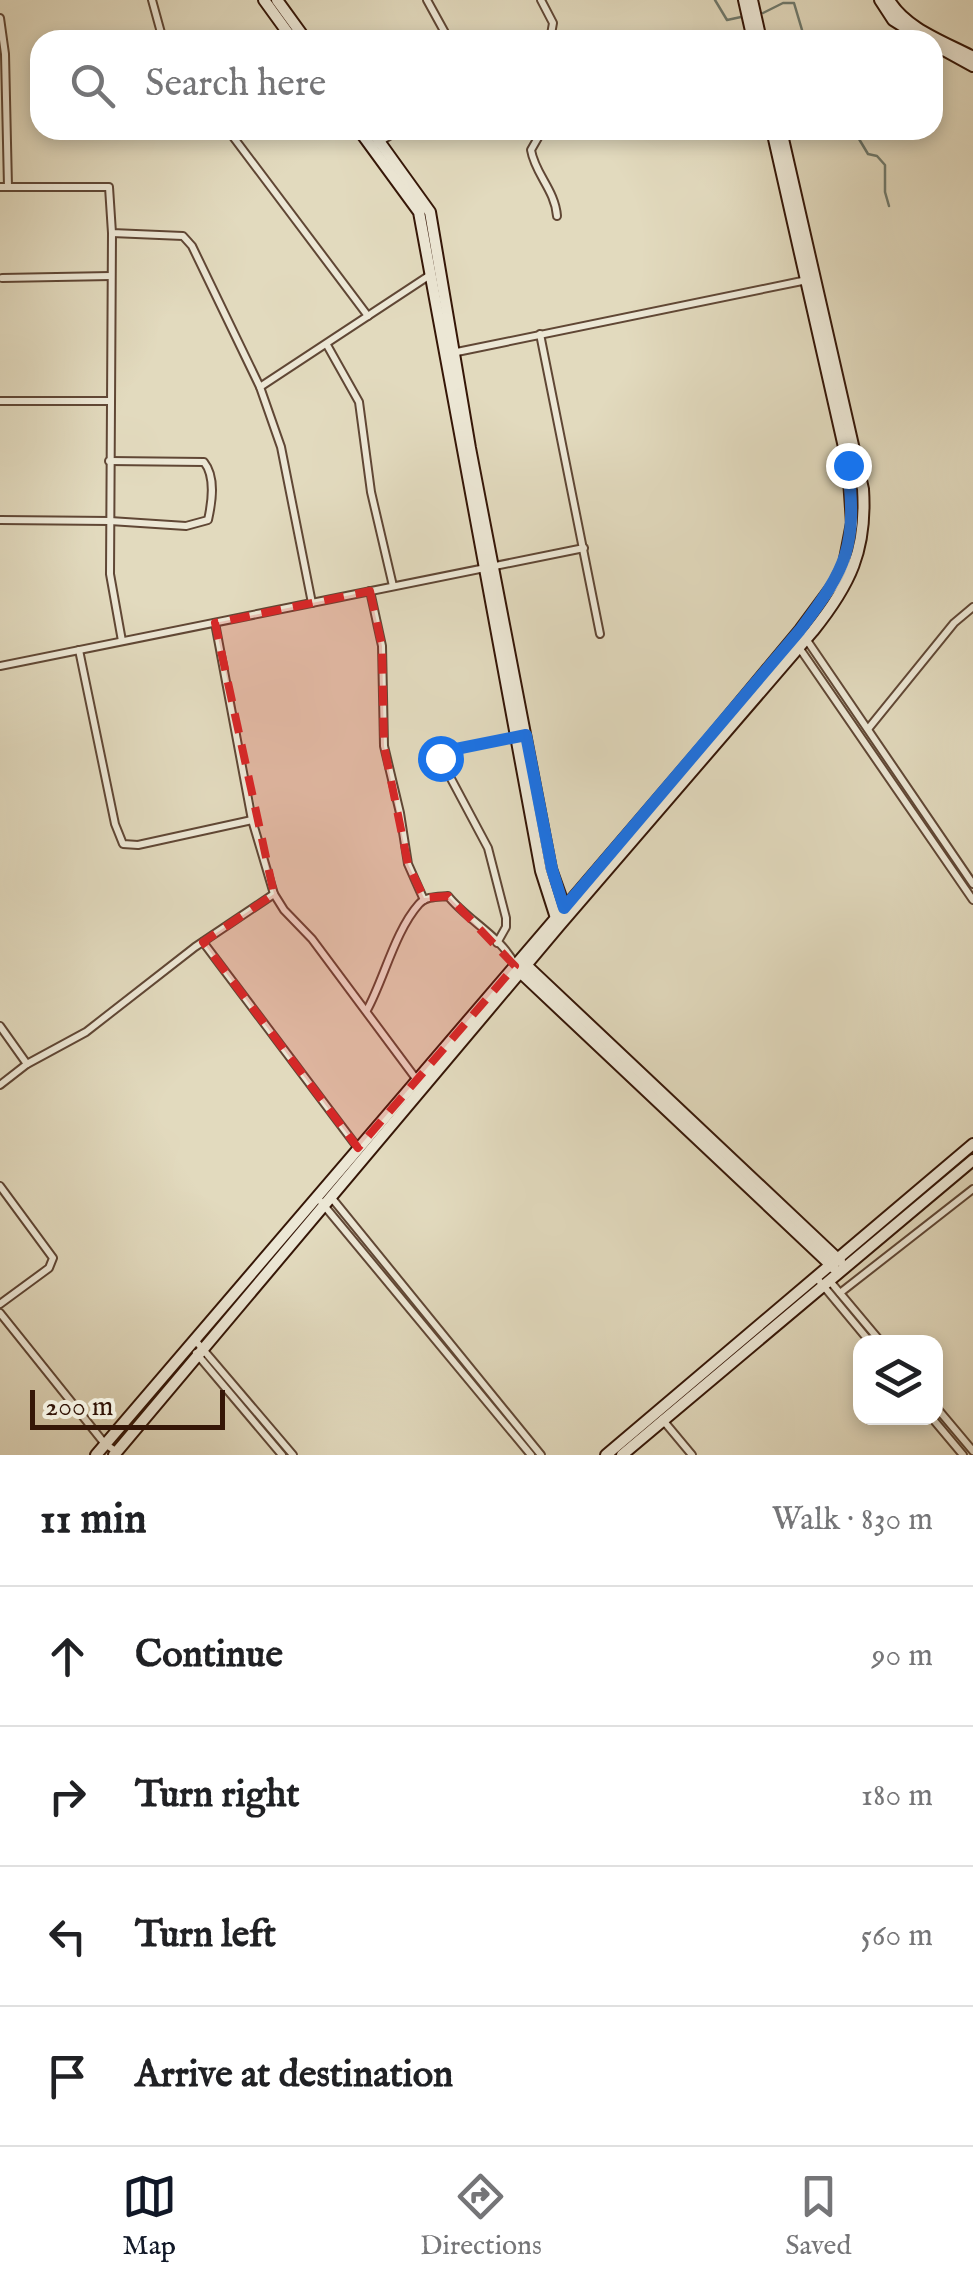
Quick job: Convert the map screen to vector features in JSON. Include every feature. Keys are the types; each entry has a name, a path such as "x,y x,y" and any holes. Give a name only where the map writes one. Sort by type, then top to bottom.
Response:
{"street":[{"path":"152,0 160,30"},
{"path":"264,0 286,30"},
{"path":"277,0 299,30"},
{"path":"427,0 444,30"},
{"path":"541,0 553,23 552,30"},
{"path":"744,0 751,30"},
{"path":"752,0 759,30"},
{"path":"880,0 892,20 908,30"},
{"path":"888,0 898,14 924,30"},
{"path":"0,18 5,54 4,187 109,188 110,574 122,642"},
{"path":"943,40 973,57"},
{"path":"943,50 973,66"},
{"path":"236,140 368,316"},
{"path":"370,140 430,212 436,272 521,736 540,871 557,922"},
{"path":"374,140 375,144"},
{"path":"375,144 382,140"},
{"path":"536,140 531,150 551,189 557,216"},
{"path":"0,1312 115,1453 197,1348 519,964 837,601 849,580 863,532 858,462 774,140"},
{"path":"783,140 809,280"},
{"path":"112,234 183,236 192,246 260,387 281,447 312,603"},
{"path":"260,387 436,272"},
{"path":"2,278 112,276"},
{"path":"450,354 809,280"},
{"path":"540,334 600,634"},
{"path":"327,345 360,402 371,492 394,586"},
{"path":"0,401 110,401"},
{"path":"0,520 186,526 204,523 210,515 212,484 204,462 109,460"},
{"path":"0,666 584,548"},
{"path":"370,591 382,646 384,746 408,864 424,900"},
{"path":"868,729 954,623 973,607"},
{"path":"215,623 252,820 274,894 421,1084"},
{"path":"800,639 868,729 973,884"},
{"path":"800,639 973,900"},
{"path":"78,650 115,824 123,844 138,845 252,820"},
{"path":"521,736 566,912"},
{"path":"497,944 506,918 493,861 440,758 451,750 521,736"},
{"path":"0,1085 27,1064 86,1032 203,942 274,894"},
{"path":"366,1012 381,984 389,956 420,902 448,896 830,1272 866,1335"},
{"path":"203,942 358,1148"},
{"path":"0,1026 27,1064"},
{"path":"325,1198 358,1148 421,1084"},
{"path":"830,1272 973,1144"},
{"path":"606,1455 973,1160"},
{"path":"0,1186 51,1254 52,1262 0,1304"},
{"path":"840,1293 973,1188"},
{"path":"325,1198 531,1455"},
{"path":"325,1198 541,1455"},
{"path":"830,1272 840,1293 876,1335"},
{"path":"0,1330 8,1324"},
{"path":"96,1455 197,1348"},
{"path":"197,1348 282,1455"},
{"path":"197,1348 293,1455"},
{"path":"622,1455 659,1415"},
{"path":"659,1415 692,1455"},
{"path":"943,1415 973,1451"},
{"path":"938,1425 963,1455"}],"highlighted area":[{"path":"370,591 382,646 384,746 408,864 424,898 448,896 515,966 358,1148 203,942 274,894 215,623"}],"waterway":[{"path":"715,0 727,20 741,17"},
{"path":"763,13 783,3 794,3 802,30"},
{"path":"860,140 868,154 877,156 885,165 889,206"}],"route":[{"path":"440,758 451,750 526,735 552,869 564,908 710,738 834,584 844,564 852,523 848,465"}]}
